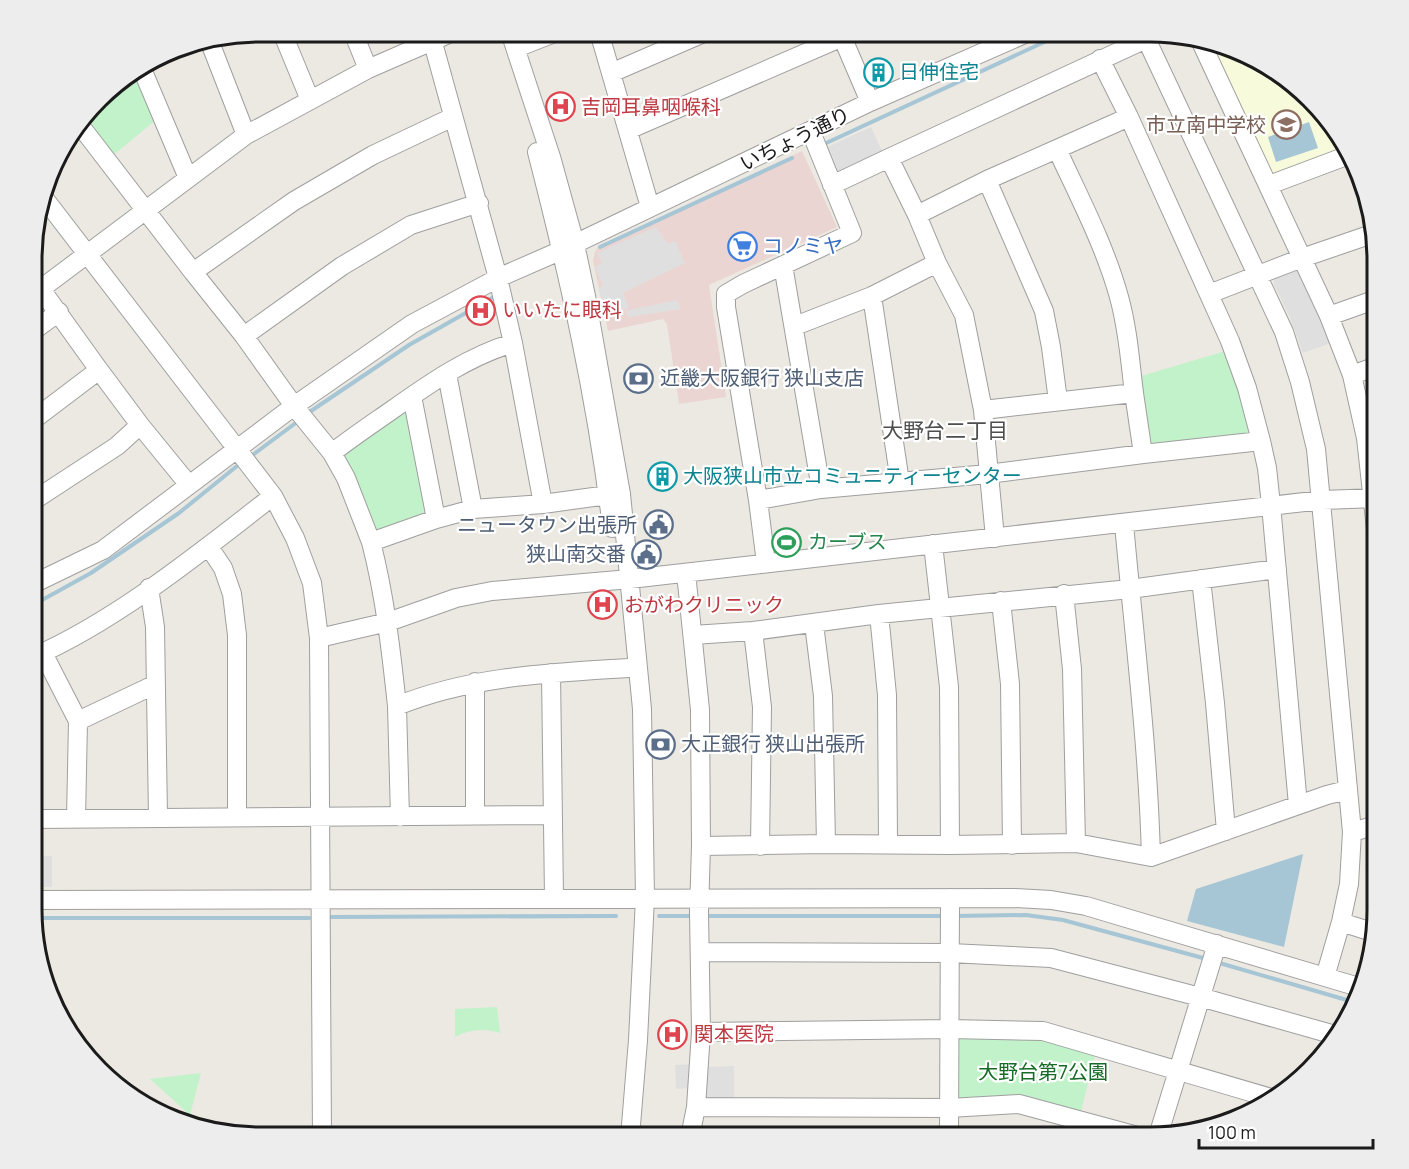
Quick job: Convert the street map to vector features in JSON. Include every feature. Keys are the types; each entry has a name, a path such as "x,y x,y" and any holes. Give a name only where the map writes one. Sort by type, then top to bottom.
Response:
{"street":[{"path":"286,42 310,100"},
{"path":"357,42 368,69"},
{"path":"42,281 87,253 246,135 420,42"},
{"path":"433,42 498,278 513,343 543,504"},
{"path":"504,42 568,247 586,296 621,494 640,898 620,1127"},
{"path":"514,42 551,157 624,580 642,709 638,1040 631,1127"},
{"path":"602,42 650,207"},
{"path":"611,73 683,42"},
{"path":"628,130 827,42"},
{"path":"848,42 870,102"},
{"name":"いちょう通り","path":"42,580 103,550 294,406 412,324 498,278 568,247 870,102 1006,42"},
{"path":"832,185 1101,59 1132,42"},
{"path":"1148,42 1284,332 1300,382 1317,449 1352,832 1349,884 1325,977"},
{"path":"211,47 246,135"},
{"path":"1204,49 1329,316 1367,421"},
{"path":"1101,59 1230,341 1244,379 1261,441 1267,468 1271,506 1298,805"},
{"path":"144,75 188,178"},
{"path":"193,272 294,201 373,155 453,117"},
{"path":"917,214 1129,117"},
{"path":"84,131 244,336 294,406 332,453 346,478 371,542 381,579 388,622 397,706 400,817"},
{"path":"766,563 758,500 726,307 726,294 852,233 811,132"},
{"path":"1057,149 1108,264 1119,296 1125,322 1143,454"},
{"path":"890,158 937,263 964,315 983,410 995,538"},
{"path":"1269,185 1342,158"},
{"path":"987,180 1044,311 1058,401"},
{"path":"244,336 342,266 411,225 479,203"},
{"path":"49,204 273,496 295,538 312,583 319,638 322,1127"},
{"path":"1209,294 1366,236"},
{"path":"795,326 872,296 937,263"},
{"path":"783,265 821,489"},
{"path":"42,289 140,425 189,485"},
{"path":"872,296 900,482"},
{"path":"1329,316 1367,303"},
{"path":"42,324 58,312"},
{"path":"332,453 447,374 488,350 513,343"},
{"path":"42,413 99,370"},
{"path":"1352,375 1367,370"},
{"path":"447,374 473,508"},
{"path":"983,410 1134,393"},
{"path":"412,396 436,519"},
{"path":"42,495 117,446 140,425"},
{"path":"758,500 821,489 988,474 1261,441"},
{"path":"371,542 473,508 543,504 608,495"},
{"path":"42,653 104,619 208,547 273,496"},
{"path":"319,638 388,622 456,598 492,591 624,580 1322,500 1367,498"},
{"path":"1124,524 1144,730 1151,857"},
{"path":"933,544 949,687 950,845"},
{"path":"208,547 223,568 232,594 237,635 237,817"},
{"path":"693,635 753,632 879,614 1130,589 1277,569"},
{"path":"686,573 700,710 701,1032 696,1107 692,1127"},
{"path":"1201,579 1226,831"},
{"path":"149,588 155,627 158,818"},
{"path":"1064,594 1072,669 1076,843"},
{"path":"1001,601 1010,684 1012,845"},
{"path":"879,614 887,695 888,843"},
{"path":"814,624 823,696 826,844"},
{"path":"753,632 762,707 760,846"},
{"path":"42,662 78,721 76,819"},
{"path":"397,706 475,682 551,673 628,668"},
{"path":"551,673 554,898"},
{"path":"475,682 475,816"},
{"path":"78,721 156,684"},
{"path":"701,846 1076,843 1151,857 1347,790"},
{"path":"42,819 552,815"},
{"path":"1352,832 1367,828"},
{"path":"42,900 640,898 699,911 950,909 1051,900 1086,906 1353,985"},
{"path":"949,1127 950,909"},
{"path":"1341,922 1366,930"},
{"path":"1161,1127 1217,944"},
{"path":"700,952 950,953 1051,958 1328,1033"},
{"path":"701,1032 950,1029 1044,1031 1263,1096"},
{"path":"696,1107 949,1108 1019,1104 1104,1127"}],"shaded area":[{"name":"市立南中学校","path":"1212,51 1246,64 1282,87 1313,116 1339,153 1275,176 1269,174"},
{"path":"871,127 883,153 841,173 833,170 823,149"},
{"path":"802,151 837,227 709,285 726,397 679,404 667,324 663,319 608,331 593,261 595,252 598,247"},
{"path":"656,227 668,244 675,241 685,263 623,293 629,308 619,311 613,299 602,302 599,288 603,286 595,267 602,263 597,253"},
{"path":"1295,269 1301,272 1334,342 1303,353 1274,284 1274,276"},
{"path":"677,300 681,309 629,317 625,311"},
{"path":"42,856 52,856 52,887 42,887"},
{"path":"694,1064 691,1088 676,1089 675,1065"},
{"path":"734,1066 734,1100 706,1099 701,1095 704,1067"}],"green space":[{"path":"141,77 157,119 111,157 87,127 116,96"},
{"path":"1229,350 1255,432 1250,439 1152,449 1145,444 1138,377"},
{"path":"411,402 433,515 386,531 373,529 342,453"},
{"path":"497,1007 500,1033 477,1030 455,1037 455,1009"},
{"name":"大野台第7公園","path":"958,1035 1042,1039 1095,1055 1080,1115 958,1102"},
{"path":"201,1073 190,1115 150,1079"}],"water":[{"path":"1309,122 1318,148 1276,162 1268,137"},
{"path":"1303,854 1284,947 1187,921 1196,889"}],"waterway":[{"path":"822,145 1044,42"},
{"path":"600,247 792,158"},
{"path":"311,411 409,345 494,297"},
{"path":"254,454 297,422"},
{"path":"42,600 91,573 179,513 237,466"},
{"path":"954,916 1026,915 1063,920 1203,958"},
{"path":"328,917 616,916"},
{"path":"659,916 695,916"},
{"path":"705,916 944,916"},
{"path":"42,918 309,918"},
{"path":"1216,962 1347,1000"}],"place":[{"name":"日伸住宅","path":"878,72"},
{"name":"吉岡耳鼻咽喉科","path":"560,107"},
{"name":"市立南中学校","path":"1287,125"},
{"name":"コノミヤ","path":"742,246"},
{"name":"いいたに眼科","path":"481,310"},
{"name":"近畿大阪銀行 狭山支店","path":"639,378"},
{"name":"大阪狭山市立コミュニティーセンター","path":"662,476"},
{"name":"ニュータウン出張所","path":"658,525"},
{"name":"カーブス","path":"787,542"},
{"name":"狭山南交番","path":"647,554"},
{"name":"おがわクリニック","path":"603,605"},
{"name":"大正銀行 狭山出張所","path":"660,744"},
{"name":"関本医院","path":"673,1034"}],"district":[{"name":"大野台二丁目","path":"945,431"}]}
